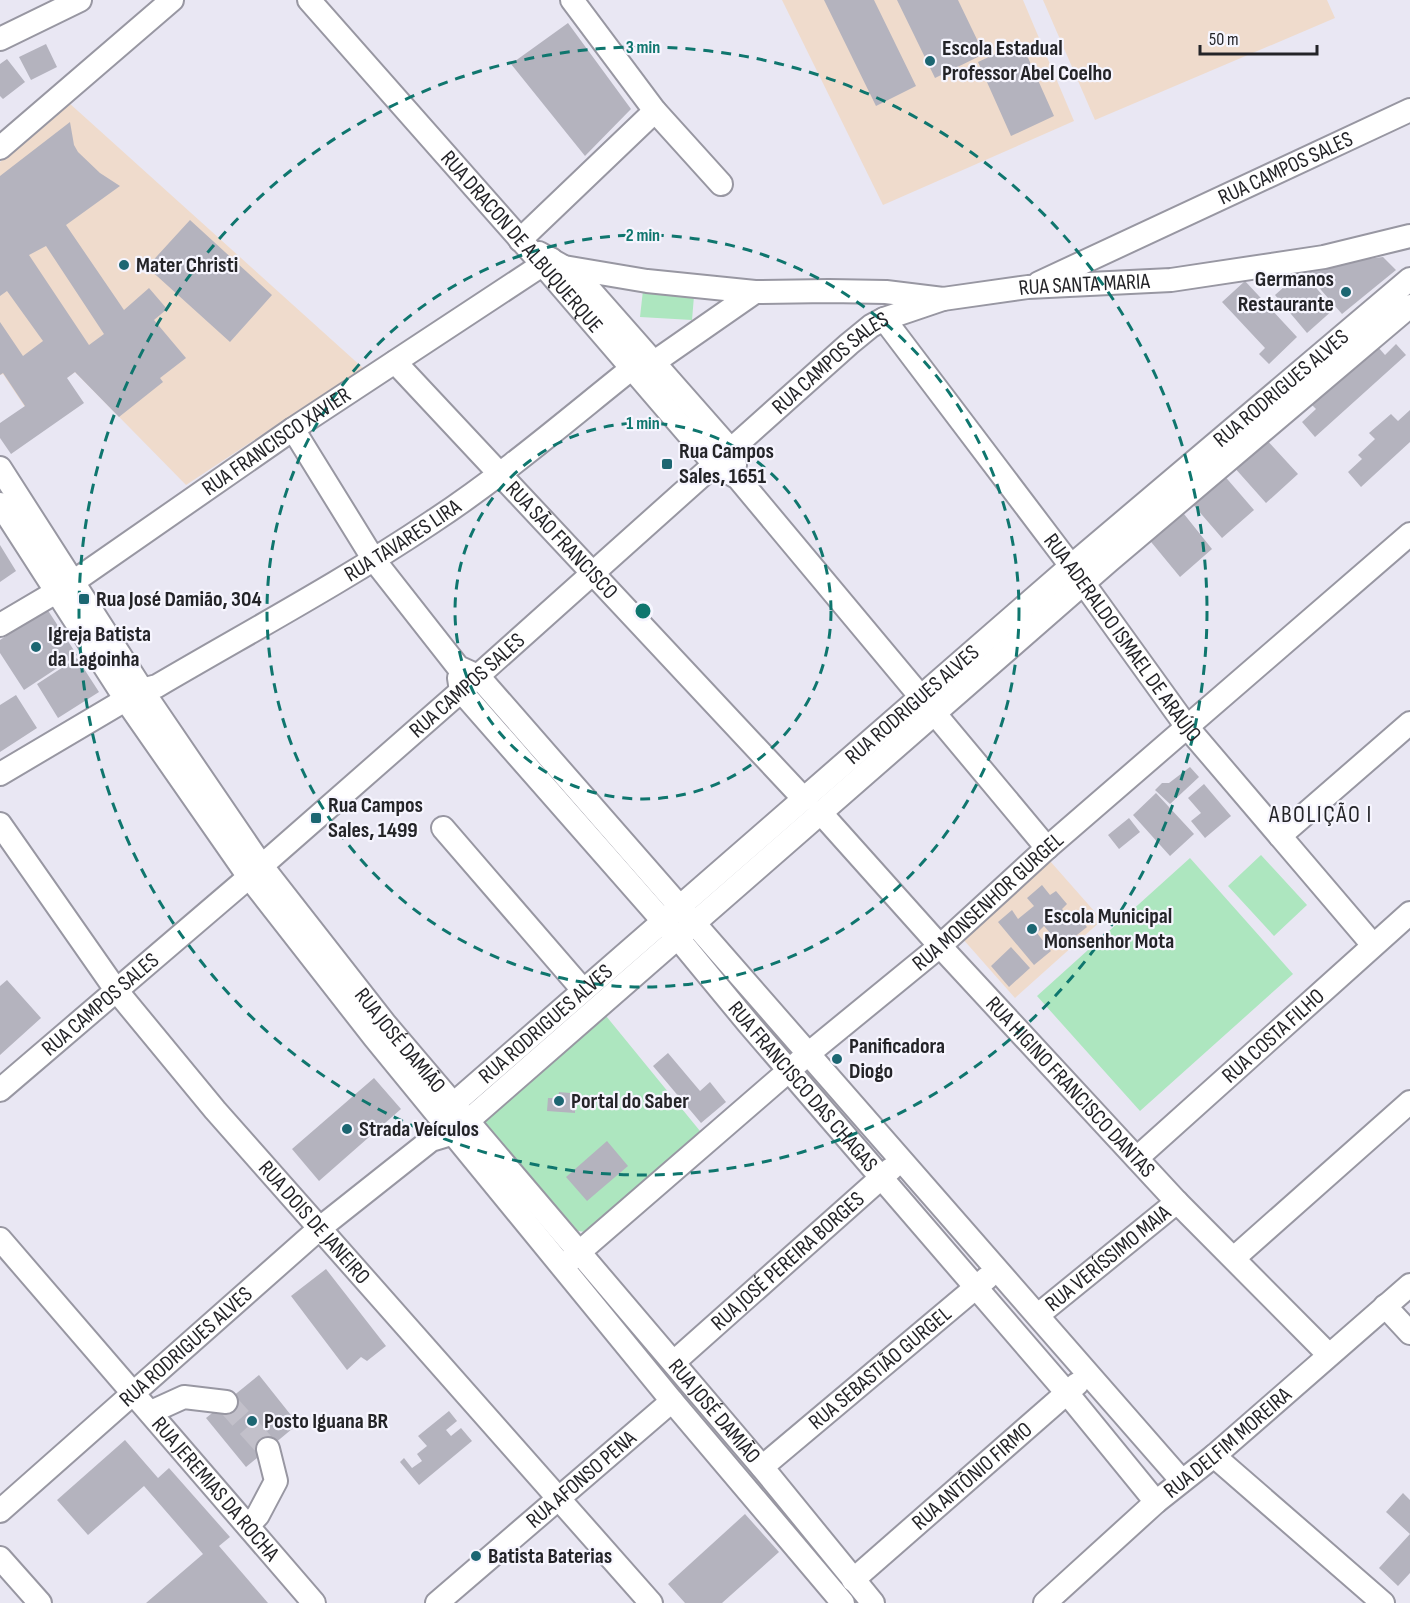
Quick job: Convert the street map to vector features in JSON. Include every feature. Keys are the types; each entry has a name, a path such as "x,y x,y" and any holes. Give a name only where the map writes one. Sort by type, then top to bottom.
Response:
{"street":[{"path":"0,148 172,0"},
{"name":"RUA DRACON DE ALBUQUERQUE","path":"309,0 523,244"},
{"path":"572,0 654,111 721,184"},
{"path":"0,39 68,2"},
{"name":"RUA CAMPOS SALES","path":"1028,287 1410,110"},
{"path":"523,244 654,111"},
{"path":"1399,238 1410,256"},
{"name":"RUA SANTA MARIA","path":"523,244 552,263 647,281 755,292 875,292 943,298 1028,287 1171,280 1323,257 1399,238"},
{"name":"RUA DRACON DE ALBUQUERQUE","path":"552,263 583,282 732,450 738,478"},
{"name":"RUA DRACON DE ALBUQUERQUE","path":"552,263 631,369 715,465 738,478 1047,848"},
{"name":"RUA FRANCISCO XAVIER","path":"0,625 64,587 293,429 552,263"},
{"name":"RUA RODRIGUES ALVES","path":"454,1118 1077,575 1410,279"},
{"path":"653,363 755,292"},
{"name":"RUA CAMPOS SALES","path":"468,672 593,573 871,326 884,319 943,298"},
{"name":"RUA RODRIGUES ALVES","path":"1077,575 1410,306"},
{"name":"RUA ADERALDO ISMAEL DE ARAÚJO","path":"884,319 1077,575 1187,727 1373,945"},
{"name":"RUA SÃO FRANCISCO","path":"395,362 812,805"},
{"name":"RUA TAVARES LIRA","path":"141,697 374,560 434,521 500,474 631,369"},
{"name":"RUA FRANCISCO DAS CHAGAS","path":"293,429 374,560 678,922 789,1071 1067,1393 1156,1502"},
{"name":"RUA JOSÉ DAMIÃO","path":"0,468 64,587"},
{"name":"RUA JOSÉ DAMIÃO","path":"0,504 64,587 141,697 255,871 386,1025 563,1266 672,1401 843,1603"},
{"name":"RUA MONSENHOR GURGEL","path":"563,1266 808,1054 940,946 1047,848 1410,534"},
{"path":"461,691 468,672"},
{"name":"RUA CAMPOS SALES","path":"0,1090 461,691"},
{"name":"RUA FRANCISCO DAS CHAGAS","path":"461,691 678,922 808,1054 1182,1481"},
{"path":"0,774 141,697"},
{"path":"0,786 141,697"},
{"path":"1280,836 1410,723"},
{"name":"RUA HIGINO FRANCISCO DANTAS","path":"812,805 1178,1202 1328,1354"},
{"name":"RUA DOIS DE JANEIRO","path":"0,824 116,990 215,1110 651,1603"},
{"path":"443,828 583,990"},
{"name":"RUA COSTA FILHO","path":"1137,1158 1410,913"},
{"name":"RUA RODRIGUES ALVES","path":"0,1511 320,1228 431,1140 583,990 678,922"},
{"path":"1234,1258 1410,1101"},
{"name":"RUA JOSÉ DAMIÃO","path":"454,1118 580,1251 873,1603"},
{"name":"RUA JOSÉ PEREIRA BORGES","path":"674,1362 902,1161"},
{"name":"RUA VERÍSSIMO MAIA","path":"1038,1315 1178,1202"},
{"name":"RUA JEREMIAS DA ROCHA","path":"0,1239 314,1603"},
{"name":"RUA SEBASTIÃO GURGEL","path":"762,1467 997,1269"},
{"name":"RUA DELFIM MOREIRA","path":"1061,1598 1156,1502 1214,1456 1328,1354 1410,1285"},
{"path":"1385,1305 1410,1333"},
{"name":"RUA ANTÔNIO FIRMO","path":"854,1580 1089,1373"},
{"path":"151,1412 184,1397 226,1402"},
{"name":"RUA AFONSO PENA","path":"437,1603 672,1401"},
{"path":"248,1526 258,1515 276,1481 268,1449"},
{"path":"1214,1456 1383,1603"},
{"path":"781,1529 799,1513"},
{"path":"0,1558 40,1603"}],"shaded area":[{"name":"Escola Estadual Professor Abel Coelho","path":"782,0 1023,0 1074,121 883,205"},
{"path":"1043,0 1327,0 1335,18 1095,120"},
{"name":"Mater Christi","path":"68,102 363,368 186,485 75,372 25,407 3,374 0,375 0,162"},
{"name":"Escola Municipal Monsenhor Mota","path":"1050,861 1102,920 1015,998 962,938"}],"green space":[{"path":"643,290 694,296 692,320 640,317"},
{"path":"1261,855 1307,905 1274,936 1228,886"},
{"path":"1190,858 1293,974 1140,1111 1037,996"},
{"path":"602,1011 700,1131 585,1232 578,1231 481,1119"}],"building":[{"path":"824,0 874,0 916,86 876,106"},
{"path":"897,0 958,0 984,54 935,78"},
{"path":"568,23 631,109 585,156 511,64"},
{"path":"1021,42 1054,116 1011,136 978,62"},
{"path":"46,44 57,67 31,80 19,57"},
{"path":"7,59 25,82 3,99 0,96 0,64"},
{"path":"70,122 74,145 78,152 100,173 120,186 66,225 124,310 149,288 167,309 154,320 186,358 160,378 163,382 119,417 75,372 67,378 84,403 11,454 0,438 0,423 25,406 3,373 0,375 0,322 23,356 43,341 7,291 0,296 0,176","holes":["46,246 104,334 89,345 29,255"]},
{"path":"190,220 272,295 230,342 147,267"},
{"name":"Germanos Restaurante","path":"1383,257 1396,270 1342,314 1301,267"},
{"path":"1302,271 1334,309 1307,333 1275,295"},
{"path":"1245,281 1297,337 1269,364 1259,354 1265,348 1222,302"},
{"path":"1396,344 1406,355 1315,437 1302,422 1316,409 1312,405 1329,389 1345,363 1352,371 1378,347 1385,355"},
{"path":"1410,410 1410,442 1361,487 1348,472 1362,459 1358,455 1375,439 1369,433 1391,414 1398,421"},
{"path":"1265,438 1298,474 1266,503 1233,466"},
{"path":"1222,473 1254,510 1222,538 1190,501"},
{"path":"1180,509 1212,549 1180,577 1147,537"},
{"path":"0,545 16,571 0,582"},
{"name":"Igreja Batista da Lagoinha","path":"47,609 77,655 24,690 0,653 0,640"},
{"path":"77,658 99,692 58,718 37,684"},
{"path":"16,695 37,728 0,752 0,705"},
{"path":"1190,767 1199,777 1170,804 1155,790 1162,783 1169,783"},
{"path":"1204,784 1231,816 1205,838 1191,821 1201,813 1188,798"},
{"path":"1156,793 1194,834 1170,856 1133,815"},
{"path":"1129,818 1140,832 1119,849 1108,835"},
{"path":"1042,885 1050,895 1056,891 1067,904 1062,909 1070,919 1076,914 1087,927 1062,947 1044,926 1037,933 1051,951 1034,965 998,922 1012,910 1018,919 1034,906 1027,898"},
{"path":"1011,947 1030,968 1009,987 991,966"},
{"path":"7,980 41,1018 0,1055 0,986"},
{"path":"668,1053 700,1091 710,1082 726,1102 701,1123 653,1066"},
{"name":"Strada Veículos","path":"374,1078 401,1109 319,1181 292,1149"},
{"name":"Portal do Saber","path":"559,1092 570,1093 570,1103 575,1103 575,1113 547,1111 548,1098 558,1098"},
{"path":"607,1141 628,1166 587,1201 566,1177"},
{"path":"326,1269 386,1346 367,1361 361,1357 347,1370 291,1296"},
{"name":"Posto Iguana BR","path":"259,1375 298,1424 246,1467 206,1418"},
{"path":"449,1411 457,1421 446,1430 451,1436 461,1428 472,1441 419,1485 400,1462 404,1458 412,1468 422,1461 417,1454 427,1446 418,1436"},
{"path":"125,1440 158,1478 169,1468 230,1537 219,1546 268,1603 146,1603 203,1554 144,1486 88,1535 57,1500"},
{"path":"1403,1493 1410,1500 1410,1534 1386,1512"},
{"path":"745,1514 779,1552 722,1603 685,1603 668,1584"},
{"path":"1410,1534 1410,1573 1398,1586 1379,1568"}],"tunnel":[{"path":"226,1402 268,1449"}],"place":[{"name":"Escola Estadual Professor Abel Coelho","path":"930,61"},
{"name":"Mater Christi","path":"124,265"},
{"name":"Germanos Restaurante","path":"1346,292"},
{"name":"Rua Campos Sales, 1651","path":"667,464"},
{"name":"Rua José Damião, 304","path":"84,599"},
{"name":"Igreja Batista da Lagoinha","path":"36,647"},
{"name":"Rua Campos Sales, 1499","path":"316,818"},
{"name":"Escola Municipal Monsenhor Mota","path":"1032,929"},
{"name":"Panificadora Diogo","path":"837,1059"},
{"name":"Portal do Saber","path":"559,1101"},
{"name":"Strada Veículos","path":"347,1129"},
{"name":"Posto Iguana BR","path":"252,1421"},
{"name":"Batista Baterias","path":"476,1556"}],"district":[{"name":"ABOLIÇÃO I","path":"1321,814"}]}
